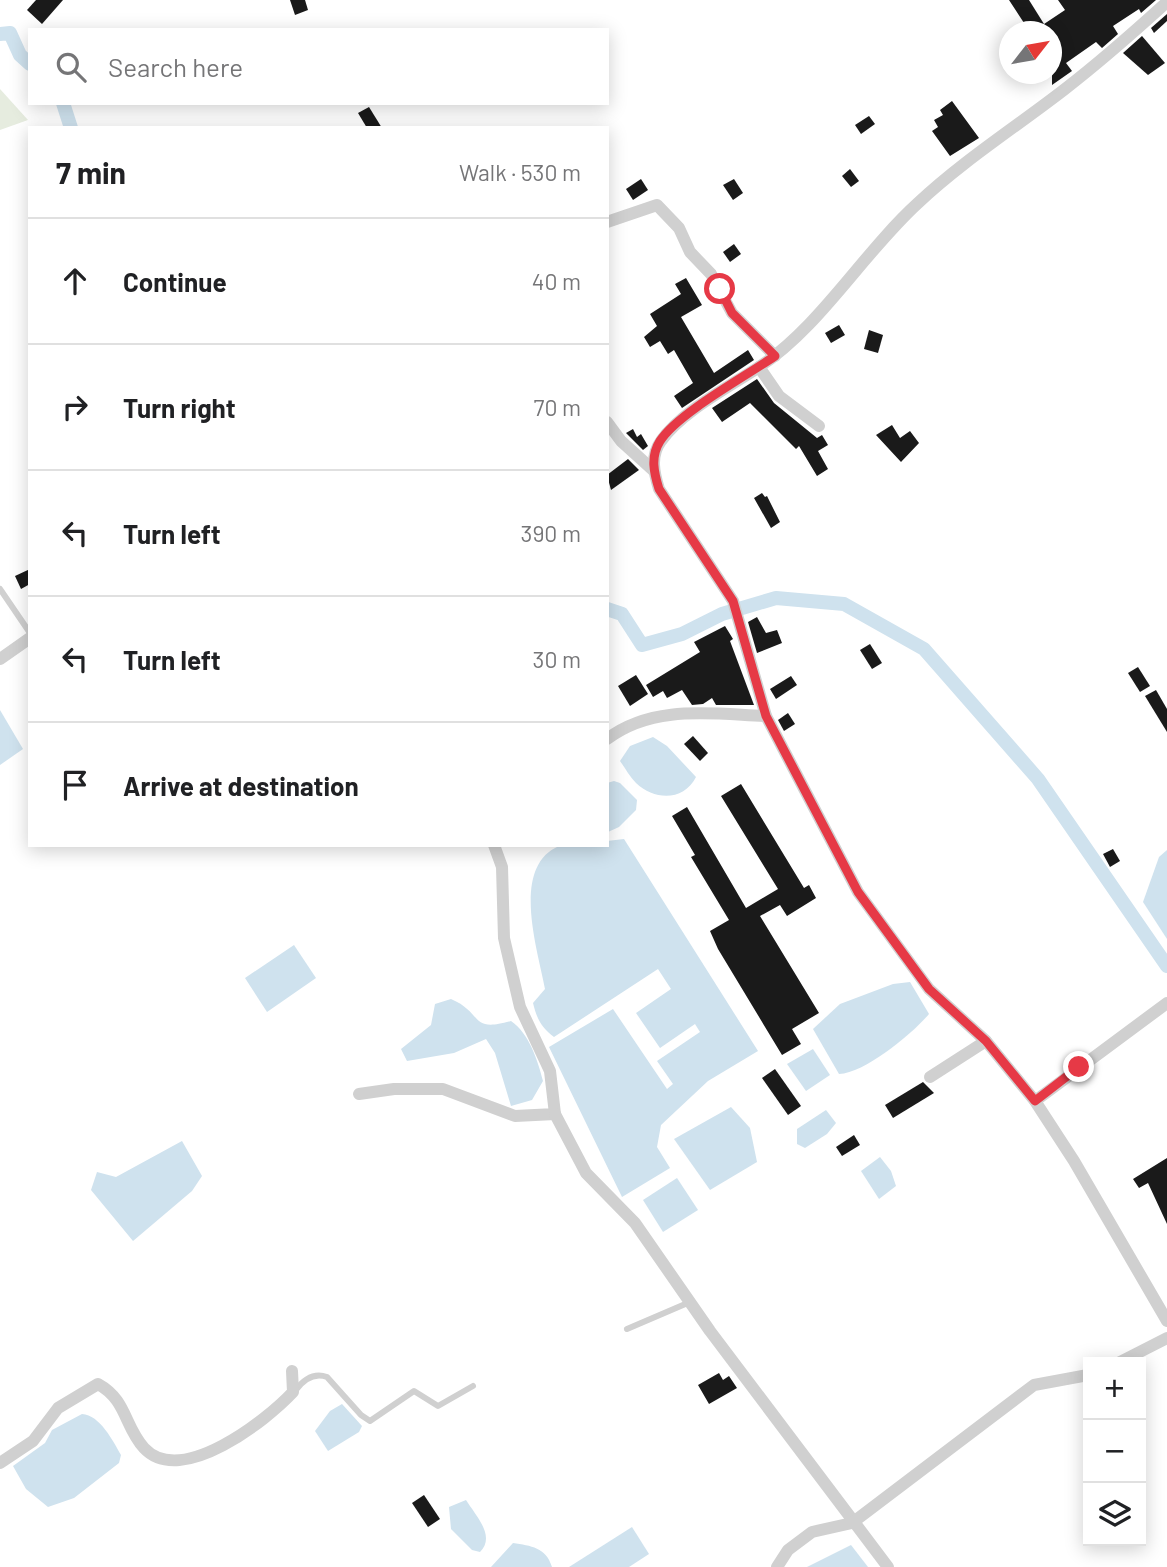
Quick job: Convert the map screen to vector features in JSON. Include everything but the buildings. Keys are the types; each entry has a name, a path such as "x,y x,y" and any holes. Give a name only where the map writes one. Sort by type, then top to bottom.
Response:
{"street":[{"path":"653,470 660,441 703,404 775,356 917,203 977,152 1066,88 1167,2"},
{"path":"609,221 657,205 679,229 690,253 711,274 732,313 775,356"},
{"path":"758,367 779,397 819,426"},
{"path":"609,425 621,441 653,470 659,489 733,601 766,716 858,892 929,989 986,1041 1035,1101 1074,1161 1167,1321"},
{"path":"0,659 28,637"},
{"path":"609,738 632,722 675,713 766,716"},
{"path":"495,847 502,867 504,938 520,1007 550,1071 555,1114 586,1173 635,1223 852,1523 888,1567"},
{"path":"1035,1101 1167,1003"},
{"path":"930,1077 986,1041"},
{"path":"359,1094 394,1088 443,1089 515,1116 555,1114"},
{"path":"1130,1357 1167,1338"},
{"path":"0,1463 33,1441 58,1408 98,1384 113,1392 145,1449 178,1460 217,1449 276,1410 293,1392 292,1371"},
{"path":"777,1567 788,1550 812,1532 852,1523 1034,1385 1083,1376"}],"lane":[{"path":"0,589 28,632"},
{"path":"627,1329 690,1302"},
{"path":"293,1392 302,1381 320,1374 327,1377 361,1415 370,1421 414,1391 438,1406 473,1386"}],"shaded area":[{"path":"0,89 28,120 0,130"}],"water":[{"path":"0,710 23,749 0,765"},
{"path":"653,737 667,746 696,777 684,791 669,796 652,793 636,783 620,761 630,746"},
{"path":"609,782 620,783 637,800 636,810 619,827 609,832"},
{"path":"624,839 758,1051 708,1081 661,1125 657,1147 670,1168 622,1197 549,1047 613,1009 667,1089 673,1084 657,1061 700,1032 695,1024 660,1048 636,1013 671,989 658,969 554,1037 536,1014 533,1003 545,989 531,911 531,890 535,872 544,857 558,847 609,847 609,841"},
{"path":"1167,850 1167,939 1143,902 1159,857"},
{"path":"294,945 316,978 267,1012 245,978"},
{"path":"910,982 929,1014 900,1042 874,1060 850,1072 839,1074 813,1029 840,1004 893,984"},
{"path":"451,999 461,1004 482,1023 489,1025 511,1021 523,1033 535,1056 543,1081 532,1100 511,1106 495,1053 486,1039 454,1053 407,1061 401,1049 431,1025 435,1004"},
{"path":"813,1049 830,1075 806,1091 787,1064"},
{"path":"731,1107 750,1128 757,1162 710,1190 674,1139"},
{"path":"826,1110 836,1123 827,1134 805,1148 797,1144 797,1129"},
{"path":"182,1141 202,1176 192,1191 133,1241 91,1190 97,1172 116,1177"},
{"path":"880,1157 891,1171 896,1186 879,1199 861,1171"},
{"path":"677,1178 698,1210 663,1232 643,1200"},
{"path":"342,1404 362,1426 359,1432 328,1451 315,1431 330,1411"},
{"path":"82,1414 95,1419 105,1430 121,1455 119,1463 74,1498 48,1507 26,1489 13,1466 45,1443 52,1430"},
{"path":"466,1500 485,1533 486,1539 480,1552 472,1550 451,1529 449,1507"},
{"path":"632,1527 649,1554 629,1567 569,1567"},
{"path":"513,1543 542,1551 552,1567 491,1567"},
{"path":"851,1545 868,1567 807,1567"}],"waterway":[{"path":"0,34 10,33 20,55 28,62"},
{"path":"64,105 70,126"},
{"path":"609,610 622,614 642,645 682,634 722,614 776,598 844,604 924,649 1038,779 1167,966"}],"route":[{"path":"720,289 732,313 775,356 703,404 660,441 653,461 659,489 733,601 766,716 858,892 929,989 986,1041 1035,1101 1079,1067"}]}
